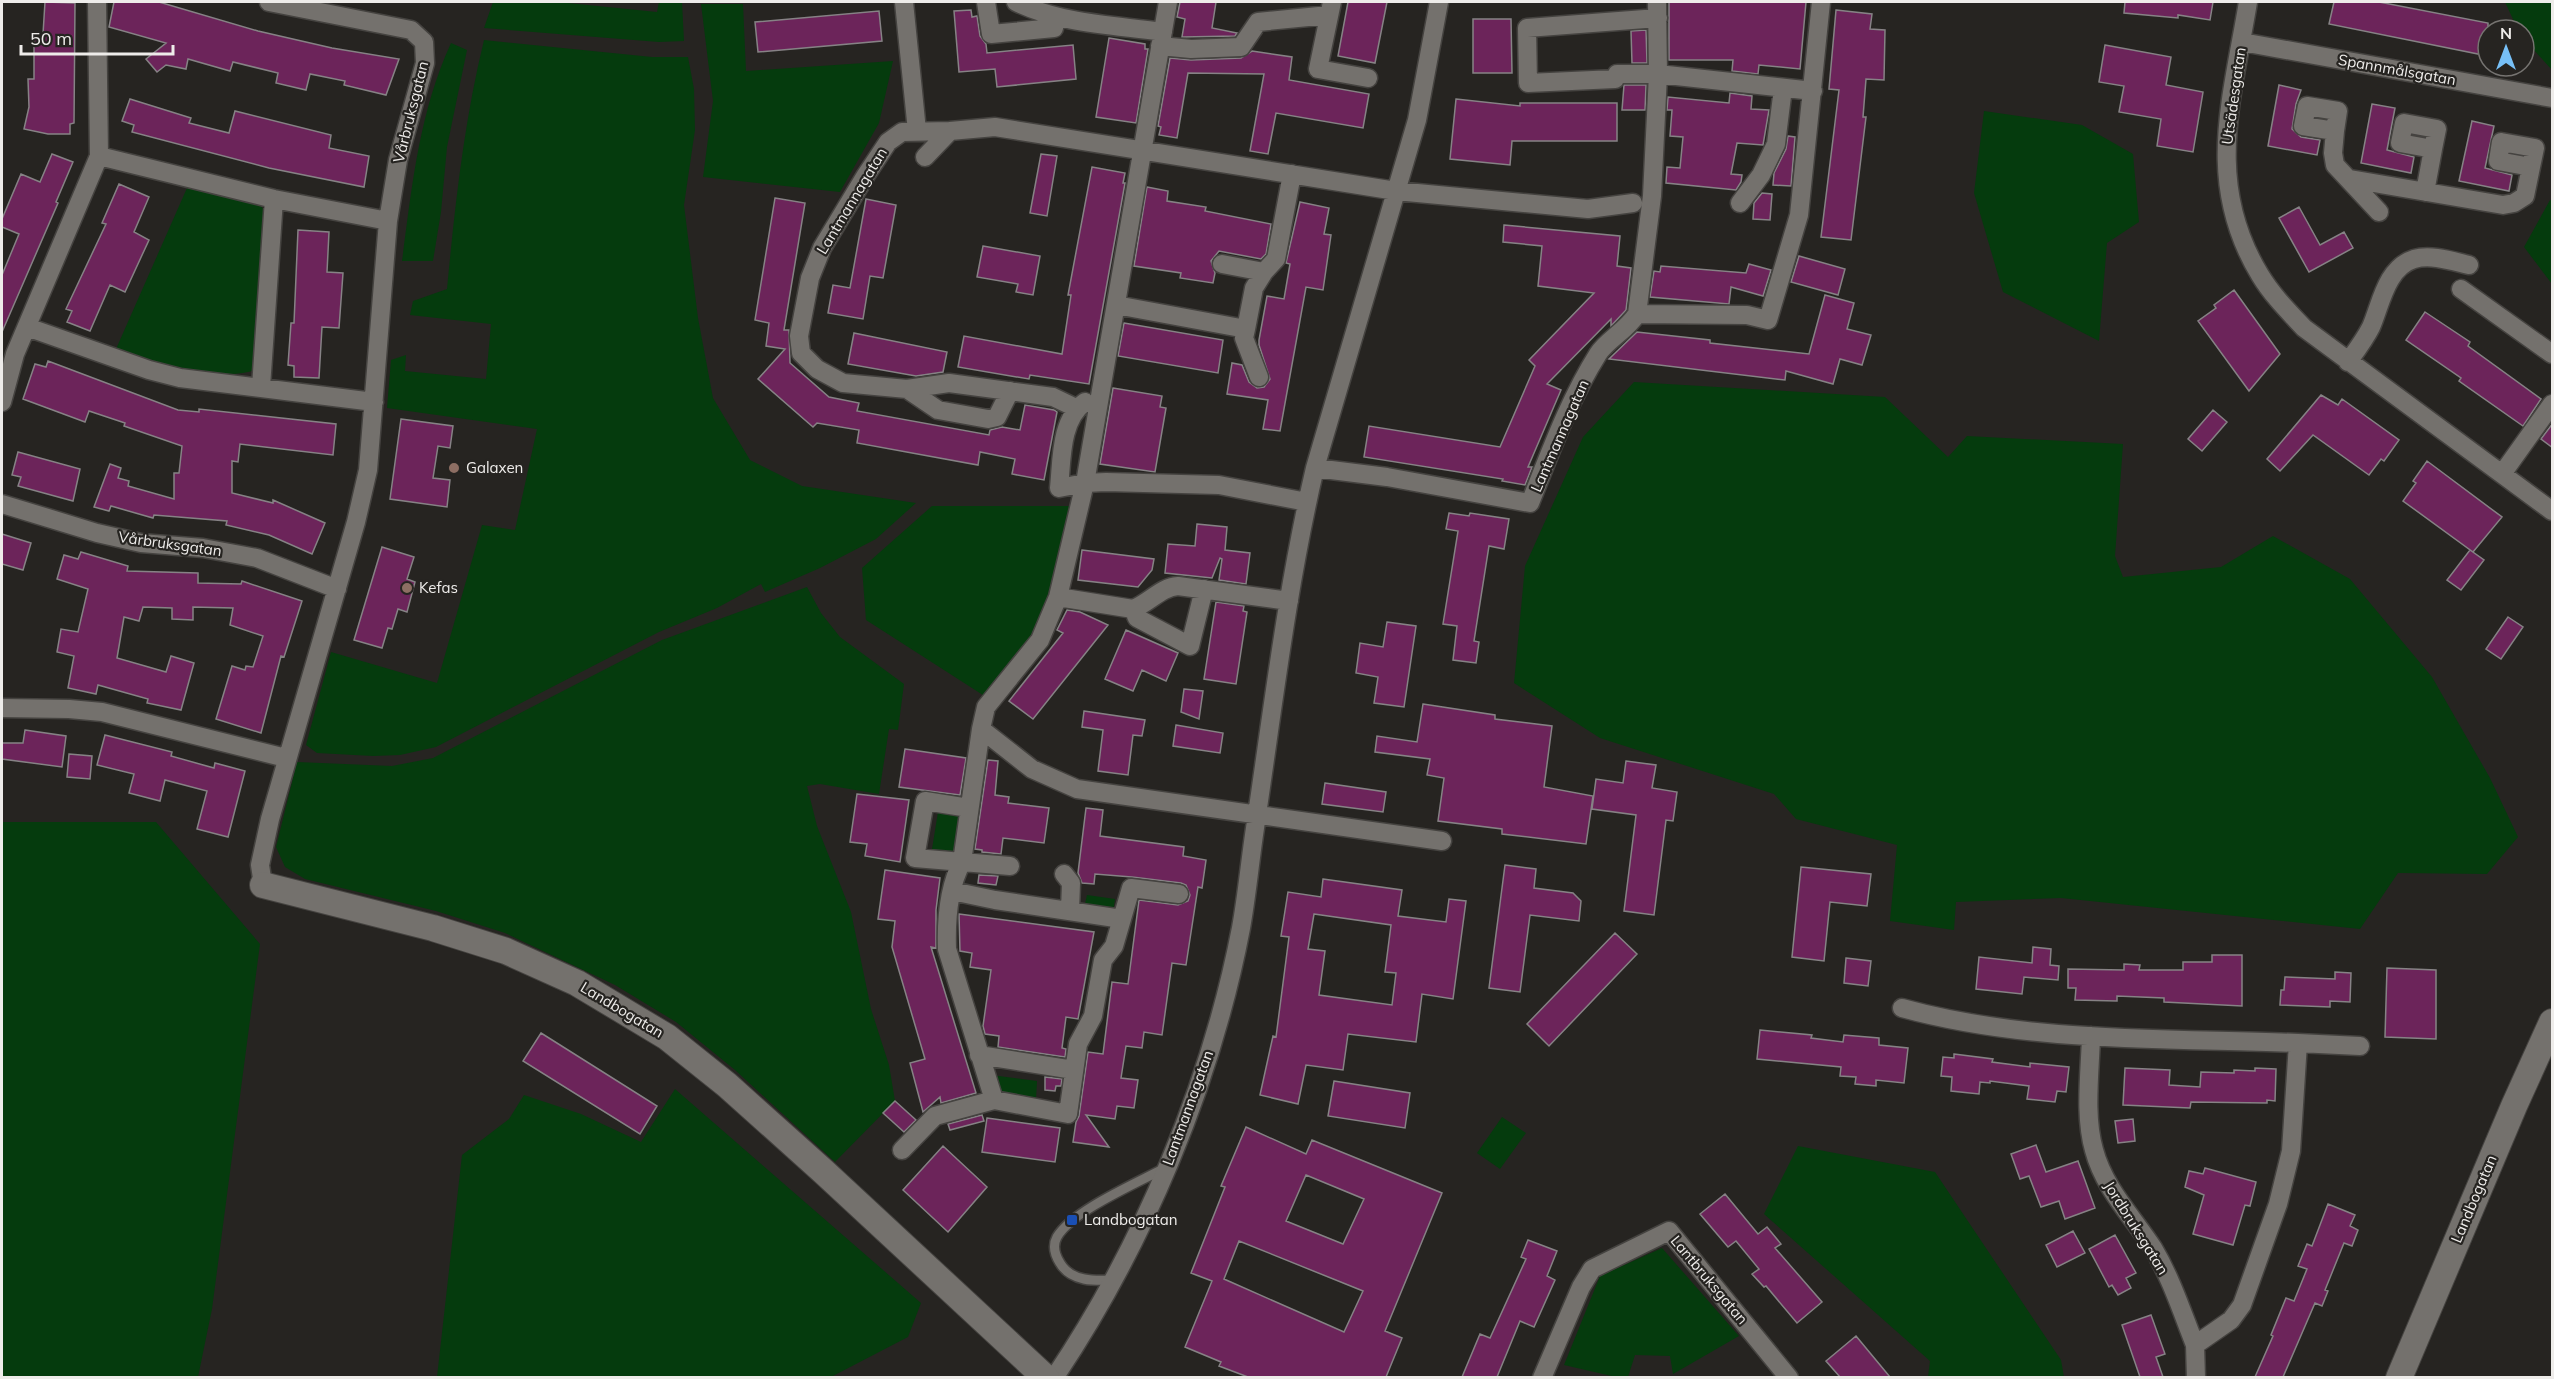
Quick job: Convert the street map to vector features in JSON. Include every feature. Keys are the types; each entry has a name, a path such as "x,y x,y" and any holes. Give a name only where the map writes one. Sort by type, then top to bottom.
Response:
{"street":[{"path":"2,402 15,354 99,156 97,2"},
{"path":"904,2 917,132"},
{"path":"986,2 991,34 1054,28 1056,17"},
{"path":"1016,2 1056,17 1162,39 1191,49 1241,46 1258,22 1330,8 1318,69 1368,78"},
{"path":"994,1100 947,949 946,923 956,874 963,862 969,808 986,707 1040,640 1058,597 1085,483 1168,2"},
{"name":"Lantmannagatan","path":"1054,1377 1083,1334 1114,1280 1167,1166 1182,1131 1223,1008 1241,927 1289,602 1307,502 1417,120 1439,2"},
{"path":"1813,91 1658,74 1617,74 1615,79 1528,83 1527,28 1657,10 1658,74 1652,196 1637,314 1747,315 1768,320 1798,215 1813,91 1821,2"},
{"name":"Utsädesgatan","path":"2248,2 2225,139 2228,194 2236,222 2260,276 2304,328 2553,511"},
{"name":"Vårbruksgatan","path":"263,885 260,865 286,758 337,589 368,470 388,220 398,160 425,63 424,42 411,30 278,3"},
{"name":"Spannmålsgatan","path":"2242,42 2553,98"},
{"path":"1740,203 1761,176 1776,144 1783,88"},
{"name":"Lantmannagatan","path":"1076,408 1053,396 949,383 908,389 843,383 817,369 801,353 800,336 810,278 822,248 888,142 903,132 996,127 1396,191 1588,209 1633,203"},
{"path":"925,157 951,131"},
{"path":"2335,132 2333,153 2336,165 2379,212"},
{"path":"2425,192 2433,149"},
{"path":"99,156 274,199 388,220"},
{"path":"2350,179 2481,203 2504,205 2514,203 2525,196 2531,167"},
{"path":"1259,377 1244,338 1245,329 1254,288 1276,259 1292,174"},
{"path":"261,387 274,199"},
{"path":"2348,362 2370,328 2384,292 2399,268 2413,260 2430,257 2469,265"},
{"path":"1222,264 1264,272"},
{"path":"2461,289 2553,354"},
{"path":"1116,305 1245,329"},
{"name":"Lantmannagatan","path":"1315,468 1387,477 1530,503 1565,417 1599,352 1628,328 1637,314"},
{"path":"27,327 149,370 180,378 374,402"},
{"name":"Lantmannagatan","path":"908,389 938,410 988,419 997,417 1010,391"},
{"path":"1101,391 1076,408 1065,433 1059,488 1085,483 1219,485 1307,502"},
{"path":"2502,474 2553,404"},
{"name":"Vårbruksgatan","path":"2,504 141,543 203,548 257,558 337,589"},
{"path":"1058,597 1133,609 1144,605 1168,587 1204,589 1289,602"},
{"path":"1133,609 1137,618 1190,646 1204,589"},
{"path":"2,708 102,712 286,758"},
{"path":"981,729 1032,769 1077,789 1442,841"},
{"path":"969,808 925,801 915,858 1010,866"},
{"path":"1065,873 1071,883 1070,911"},
{"name":"Landbogatan","path":"263,885 433,928 506,951 577,983 667,1037 727,1085 824,1172 1046,1377"},
{"path":"902,1150 935,1116 994,1100 1068,1114 1078,1044 1093,1016 1103,960 1114,946 1131,888 1179,894"},
{"path":"952,891 1122,919"},
{"path":"1902,1008 1949,1021 2091,1036 2360,1046"},
{"name":"Landbogatan","path":"2399,1377 2514,1106 2553,1022"},
{"name":"Jordbruksgatan","path":"2091,1036 2090,1117 2094,1150 2105,1180 2153,1249 2169,1278 2195,1345 2196,1377"},
{"path":"2195,1345 2231,1320 2242,1305 2278,1204 2291,1151 2298,1043"},
{"path":"979,1055 1074,1070"},
{"name":"Lantbruksgatan","path":"1542,1377 1581,1287 1592,1269 1669,1231 1789,1377"}],"lane":[{"path":"1114,1280 1081,1279 1061,1266 1054,1249 1056,1238 1072,1220 1167,1166"}],"green space":[{"path":"493,2 558,2 657,12 659,2 682,2 684,41 659,42 484,28"},
{"path":"2505,2 2552,2 2552,70 2536,52 2536,18 2512,18"},
{"path":"701,4 743,4 746,71 893,61 879,123 840,192 703,177 713,101"},
{"path":"484,40 652,57 688,57 694,89 695,130 684,205 698,318 713,398 750,460 802,486 916,503 876,539 820,568 765,592 761,584 717,608 659,632 436,747 400,755 317,753 306,745 331,652 437,683 482,525 515,530 537,429 387,408 391,360 406,355 405,371 486,379 491,324 410,315 413,301 447,289 466,133"},
{"path":"451,43 467,50 447,147 441,212 433,261 402,261 413,178 424,123 440,69"},
{"path":"1984,111 2082,125 2133,154 2139,222 2107,243 2099,341 2003,292 1974,193"},
{"path":"187,188 260,205 266,212 255,370 224,374 185,369 116,349"},
{"path":"2550,200 2552,201 2552,284 2524,247"},
{"path":"1634,382 1885,397 1948,457 1967,436 2123,444 2115,556 2123,577 2221,567 2273,536 2350,579 2432,677 2490,778 2518,837 2487,874 2398,873 2360,929 2061,898 1956,902 1954,930 1890,921 1897,845 1796,819 1774,794 1600,738 1514,683 1525,566 1583,437"},
{"path":"932,506 1085,506 1058,612 986,697 866,620 862,568"},
{"path":"807,587 821,613 840,637 904,684 898,730 889,729 879,794 820,784 807,786 817,826 851,912 871,1009 889,1065 895,1101 835,1162 735,1070 676,1022 615,985 505,933 436,911 305,879 285,867 276,847 297,762 392,766 433,758 662,640"},
{"path":"938,812 961,816 955,852 932,849"},
{"path":"2,822 156,822 260,944 212,1309 198,1377 2,1377"},
{"path":"1087,895 1115,899 1113,913 1084,908"},
{"path":"991,1075 1037,1081 1036,1100 1000,1095"},
{"path":"675,1089 921,1303 908,1337 831,1377 437,1377 462,1155 509,1119 524,1095 581,1114 641,1142"},
{"path":"1502,1117 1526,1133 1500,1169 1477,1153"},
{"path":"1798,1146 1935,1172 2061,1360 2064,1377 1928,1377 1930,1361 1764,1214"},
{"path":"1662,1248 1739,1336 1673,1374 1670,1356 1635,1355 1628,1377 1616,1377 1564,1365 1600,1276"}],"building":[{"path":"45,2 75,3 74,123 70,124 70,134 48,134 24,129 29,107 28,79 34,79 34,34 43,34"},
{"path":"114,2 159,2 258,31 332,48 399,59 386,95 344,85 345,81 310,74 306,90 276,83 278,73 233,62 230,71 188,59 186,69 166,65 157,72 146,59 166,43 109,27"},
{"path":"1180,2 1216,2 1212,28 1237,33 1235,36 1182,37 1185,19 1177,17"},
{"path":"1348,2 1387,2 1375,63 1338,56"},
{"path":"1669,2 1806,2 1800,69 1759,65 1758,74 1732,71 1733,60 1669,60"},
{"path":"2125,2 2213,2 2210,20 2178,15 2178,18 2124,13"},
{"path":"2334,2 2379,2 2476,21 2476,54 2329,24"},
{"path":"971,10 972,17 977,16 980,36 986,44 987,53 1073,45 1076,79 997,87 995,69 959,72 954,11"},
{"path":"1836,10 1872,14 1870,29 1885,30 1884,80 1866,79 1863,117 1866,117 1851,240 1821,237 1839,90 1829,89"},
{"path":"879,11 882,41 758,52 755,22"},
{"path":"1473,19 1511,19 1512,73 1473,73"},
{"path":"1646,30 1647,63 1632,63 1631,31"},
{"path":"1109,38 1145,44 1145,49 1148,49 1136,123 1096,117"},
{"path":"2105,45 2171,57 2166,85 2203,92 2193,152 2157,146 2161,119 2119,112 2124,86 2099,82"},
{"path":"1252,51 1292,57 1289,80 1369,94 1363,128 1276,113 1268,154 1250,151 1264,74 1188,73 1177,138 1159,135 1161,127 1158,126 1170,58 1191,60 1241,58"},
{"path":"1624,85 1646,85 1645,110 1622,110"},
{"path":"2279,85 2301,90 2292,129 2301,137 2320,140 2317,155 2268,146"},
{"path":"1730,93 1752,96 1751,109 1769,110 1763,145 1737,143 1731,174 1742,175 1736,190 1666,183 1667,167 1680,168 1683,137 1670,136 1672,110 1667,110 1668,97 1729,103"},
{"path":"130,99 191,118 189,123 229,133 235,111 331,135 329,148 369,156 364,187 269,168 132,132 134,125 122,121"},
{"path":"1456,99 1520,106 1520,103 1617,103 1617,141 1512,141 1510,165 1450,159"},
{"path":"2372,104 2395,108 2387,150 2414,157 2411,173 2361,163"},
{"path":"2472,121 2494,126 2485,168 2512,175 2509,191 2459,181"},
{"path":"1788,136 1795,137 1791,186 1773,185 1774,173 1786,149"},
{"path":"52,154 73,162 56,202 58,203 2,332 2,275 19,234 2,227 2,219 21,174 40,182"},
{"path":"1041,154 1057,156 1047,216 1030,213"},
{"path":"1092,167 1125,173 1123,183 1125,183 1089,384 1030,375 1029,379 958,367 964,336 1062,354 1071,295 1068,295"},
{"path":"119,184 149,197 134,232 149,240 125,292 110,285 90,331 67,322 72,311 66,309 106,224 102,223"},
{"path":"1147,187 1168,191 1167,201 1206,207 1205,211 1271,224 1266,254 1261,259 1219,251 1211,261 1215,273 1213,283 1180,278 1181,273 1134,266"},
{"path":"1762,193 1772,194 1770,220 1753,219 1754,203"},
{"path":"775,198 805,203 784,330 789,330 790,363 829,397 859,403 857,411 989,435 990,430 1002,427 1020,430 1025,405 1054,410 1057,412 1044,480 1012,474 1015,459 980,452 978,465 857,443 859,430 817,423 813,427 758,379 785,349 766,346 769,323 755,320"},
{"path":"866,199 896,205 883,278 870,276 863,319 828,313 833,285 850,288"},
{"path":"1300,202 1329,208 1324,234 1331,235 1323,290 1306,287 1280,431 1263,429 1268,400 1227,394 1232,363 1242,365 1249,382 1257,388 1264,387 1270,379 1259,340 1267,296 1284,299 1290,264 1286,263"},
{"path":"2299,207 2320,245 2344,232 2353,248 2309,272 2279,218"},
{"path":"1504,225 1620,236 1617,266 1631,268 1626,310 1611,326 1611,319 1547,384 1561,390 1528,467 1532,467 1525,485 1502,481 1503,479 1364,457 1369,426 1500,447 1535,366 1529,360 1594,293 1538,286 1542,246 1503,242"},
{"path":"298,230 329,232 327,272 343,273 339,328 322,327 319,378 294,377 294,366 288,365 291,323 294,323"},
{"path":"983,246 1040,256 1033,295 1016,292 1018,284 977,277"},
{"path":"1799,256 1845,269 1838,295 1791,282"},
{"path":"1749,264 1771,270 1763,296 1731,287 1729,304 1650,297 1654,271 1660,272 1661,266 1746,273"},
{"path":"2234,290 2280,354 2249,391 2198,321 2216,308 2214,305"},
{"path":"1825,295 1854,303 1847,329 1871,335 1862,365 1840,359 1833,384 1786,371 1785,380 1609,359 1637,332 1809,354"},
{"path":"2425,312 2470,342 2468,346 2541,399 2523,426 2459,381 2461,378 2406,340"},
{"path":"1124,323 1223,340 1218,373 1118,356"},
{"path":"854,333 947,352 943,372 916,376 848,364"},
{"path":"48,361 178,410 199,412 199,409 336,424 333,455 240,444 238,462 232,461 232,493 273,503 273,500 325,523 312,554 269,535 226,525 227,521 154,515 153,518 111,506 109,511 94,507 110,464 121,468 118,478 129,481 128,486 174,499 174,473 179,473 182,446 89,411 85,422 23,399 35,364 46,367"},
{"path":"1113,388 1162,396 1160,407 1166,408 1155,472 1100,464"},
{"path":"2321,395 2338,405 2342,399 2399,440 2384,461 2381,459 2369,475 2313,435 2280,471 2267,459"},
{"path":"2213,410 2227,422 2202,451 2188,439"},
{"path":"401,419 453,426 450,448 438,446 433,478 450,480 447,507 390,499"},
{"path":"2553,423 2553,448 2541,439"},
{"path":"18,452 80,469 73,501 18,486 21,477 12,475"},
{"path":"2427,461 2502,517 2473,552 2403,501 2416,483 2413,481"},
{"path":"1449,513 1469,516 1470,513 1509,519 1504,549 1489,546 1474,641 1479,642 1476,663 1453,660 1457,626 1443,624 1458,531 1446,529"},
{"path":"1197,524 1227,527 1225,550 1250,553 1246,584 1219,580 1222,559 1220,558 1212,578 1165,573 1168,544 1195,546"},
{"path":"2,534 31,543 23,570 2,564"},
{"path":"382,547 414,557 407,579 415,582 407,612 398,609 392,629 388,628 382,648 354,640"},
{"path":"1082,550 1154,559 1152,570 1138,587 1078,580"},
{"path":"2470,550 2484,560 2461,590 2447,580"},
{"path":"81,552 128,566 127,571 198,573 198,583 241,584 242,581 302,601 284,657 281,656 261,733 216,719 232,666 245,670 246,666 253,667 263,636 230,625 233,608 193,607 193,620 172,619 172,608 143,607 139,621 124,617 117,658 166,672 171,656 194,663 181,710 147,703 148,699 98,685 96,694 68,688 74,656 57,652 61,629 78,632 88,589 57,579 64,555 78,559"},
{"path":"1216,602 1244,606 1243,611 1247,612 1236,684 1204,679"},
{"path":"1067,610 1080,612 1108,625 1033,719 1009,701 1063,633 1057,630"},
{"path":"2508,617 2523,627 2501,659 2486,649"},
{"path":"1387,622 1416,626 1404,707 1374,703 1378,677 1356,673 1360,643 1383,647"},
{"path":"1126,630 1178,653 1166,681 1142,670 1133,691 1105,679"},
{"path":"1184,689 1203,691 1199,719 1181,712"},
{"path":"1423,704 1495,715 1495,719 1552,726 1544,787 1593,796 1586,844 1502,834 1502,829 1438,821 1444,778 1427,775 1430,759 1375,752 1377,736 1417,742"},
{"path":"1084,711 1145,720 1142,736 1133,735 1128,775 1098,771 1103,730 1082,727"},
{"path":"1176,725 1223,733 1220,753 1173,746"},
{"path":"25,730 66,736 62,767 2,759 2,743 23,743"},
{"path":"105,735 172,752 171,756 214,768 215,763 245,771 228,837 197,829 207,791 165,780 160,801 129,793 134,774 97,765"},
{"path":"905,749 966,758 960,795 899,787"},
{"path":"69,754 92,756 90,779 67,777"},
{"path":"988,760 998,761 995,795 1009,797 1008,803 1049,808 1044,843 1003,838 1001,854 975,849"},
{"path":"1626,761 1656,765 1652,788 1677,792 1673,821 1666,820 1654,915 1624,911 1636,815 1592,809 1596,779 1623,783"},
{"path":"1325,783 1386,792 1383,812 1322,804"},
{"path":"857,794 909,800 900,862 865,856 867,844 850,842"},
{"path":"1086,808 1103,810 1100,836 1184,847 1183,856 1206,860 1202,888 1198,887 1186,965 1172,963 1162,1035 1144,1032 1142,1048 1126,1046 1121,1078 1138,1080 1134,1108 1117,1106 1115,1119 1086,1115 1109,1147 1073,1142 1088,1052 1103,1054 1112,982 1128,984 1139,900 1178,905 1188,901 1190,895 1186,885 1181,883 1132,877 1095,874 1094,884 1082,883 1078,873"},
{"path":"1505,865 1536,869 1534,888 1573,893 1581,901 1579,921 1530,915 1520,992 1489,988"},
{"path":"1801,867 1871,874 1867,906 1830,902 1824,961 1792,957"},
{"path":"885,870 940,878 936,910 936,948 931,947 976,1093 941,1103 940,1097 923,1112 910,1063 925,1059 892,947 895,921 878,919"},
{"path":"979,875 998,876 996,885 978,883"},
{"path":"1323,879 1402,890 1398,916 1446,922 1449,899 1466,901 1453,999 1422,994 1416,1042 1348,1034 1343,1070 1306,1065 1298,1104 1260,1095 1273,1036 1276,1037 1289,937 1281,936 1288,892 1321,897","holes":["1314,914 1391,925 1385,972 1396,973 1392,1005 1319,995 1325,951 1308,949"]},
{"path":"959,914 1094,932 1078,1019 1066,1017 1062,1048 1066,1049 1065,1057 998,1047 999,1036 985,1034 983,1026 991,970 970,967 972,953 960,951"},
{"path":"1615,933 1637,954 1549,1046 1527,1024"},
{"path":"2033,947 2051,949 2050,965 2059,966 2058,980 2024,977 2022,994 1976,989 1979,957 2032,963"},
{"path":"2212,955 2242,955 2242,1006 2164,1002 2164,998 2117,996 2117,1001 2075,1000 2076,988 2068,988 2068,969 2124,970 2124,964 2140,965 2139,970 2183,970 2183,962 2212,962"},
{"path":"1846,958 1871,961 1868,986 1844,983"},
{"path":"2387,968 2436,970 2436,1039 2385,1037"},
{"path":"2335,972 2351,973 2350,1002 2330,1001 2330,1007 2280,1005 2285,977 2335,979"},
{"path":"1760,1030 1812,1035 1811,1038 1843,1042 1844,1035 1879,1038 1879,1045 1908,1048 1904,1083 1876,1080 1876,1086 1855,1084 1856,1077 1840,1076 1841,1067 1757,1059"},
{"path":"541,1033 657,1106 640,1134 523,1061"},
{"path":"1954,1054 2030,1067 2030,1063 2069,1067 2066,1092 2057,1091 2055,1102 2027,1099 2029,1086 1990,1081 1990,1083 1980,1082 1979,1094 1951,1091 1952,1077 1941,1076 1943,1057 1954,1058"},
{"path":"2125,1068 2170,1070 2169,1085 2200,1087 2201,1072 2234,1073 2234,1070 2255,1071 2255,1068 2276,1069 2275,1101 2267,1100 2267,1103 2191,1102 2190,1108 2123,1105"},
{"path":"1045,1077 1062,1079 1061,1086 1056,1086 1055,1091 1045,1090"},
{"path":"1334,1081 1410,1093 1405,1128 1328,1116"},
{"path":"895,1101 916,1120 904,1132 883,1113"},
{"path":"982,1115 984,1121 950,1130 948,1124"},
{"path":"987,1118 1060,1128 1055,1162 982,1152"},
{"path":"2133,1119 2135,1141 2118,1143 2115,1121"},
{"path":"1246,1127 1306,1154 1312,1140 1442,1193 1385,1331 1402,1338 1386,1377 1248,1377 1219,1366 1221,1362 1185,1347 1212,1281 1191,1273 1225,1187 1221,1186","holes":["1306,1175 1364,1199 1343,1244 1286,1221","1239,1241 1363,1291 1344,1332 1224,1279"]},
{"path":"2036,1145 2046,1172 2078,1161 2095,1208 2065,1219 2059,1201 2041,1207 2029,1176 2020,1179 2011,1154"},
{"path":"943,1146 987,1187 948,1232 903,1190"},
{"path":"2205,1168 2256,1182 2250,1206 2245,1205 2233,1245 2193,1234 2204,1195 2185,1187 2189,1171 2203,1174"},
{"path":"1725,1194 1758,1234 1767,1227 1781,1244 1775,1248 1822,1302 1797,1323 1766,1286 1764,1287 1752,1274 1759,1269 1736,1241 1728,1247 1700,1214"},
{"path":"2328,1204 2355,1215 2350,1226 2358,1230 2352,1246 2344,1243 2325,1290 2328,1291 2322,1306 2315,1303 2283,1377 2255,1377 2286,1298 2294,1301 2307,1269 2298,1266 2307,1244 2312,1246"},
{"path":"2073,1231 2085,1253 2057,1267 2046,1245"},
{"path":"2115,1235 2136,1273 2126,1278 2131,1288 2118,1295 2112,1285 2109,1287 2089,1249"},
{"path":"1528,1240 1557,1251 1547,1276 1555,1280 1534,1327 1520,1321 1497,1377 1462,1377 1480,1334 1490,1338 1526,1259 1521,1257"},
{"path":"2151,1315 2165,1354 2156,1357 2163,1377 2140,1377 2122,1325"},
{"path":"1856,1336 1890,1377 1840,1377 1826,1361"}],"place":[{"name":"Galaxen","path":"454,468"},
{"name":"Kefas","path":"407,588"},
{"name":"Landbogatan","path":"1072,1220"}]}
